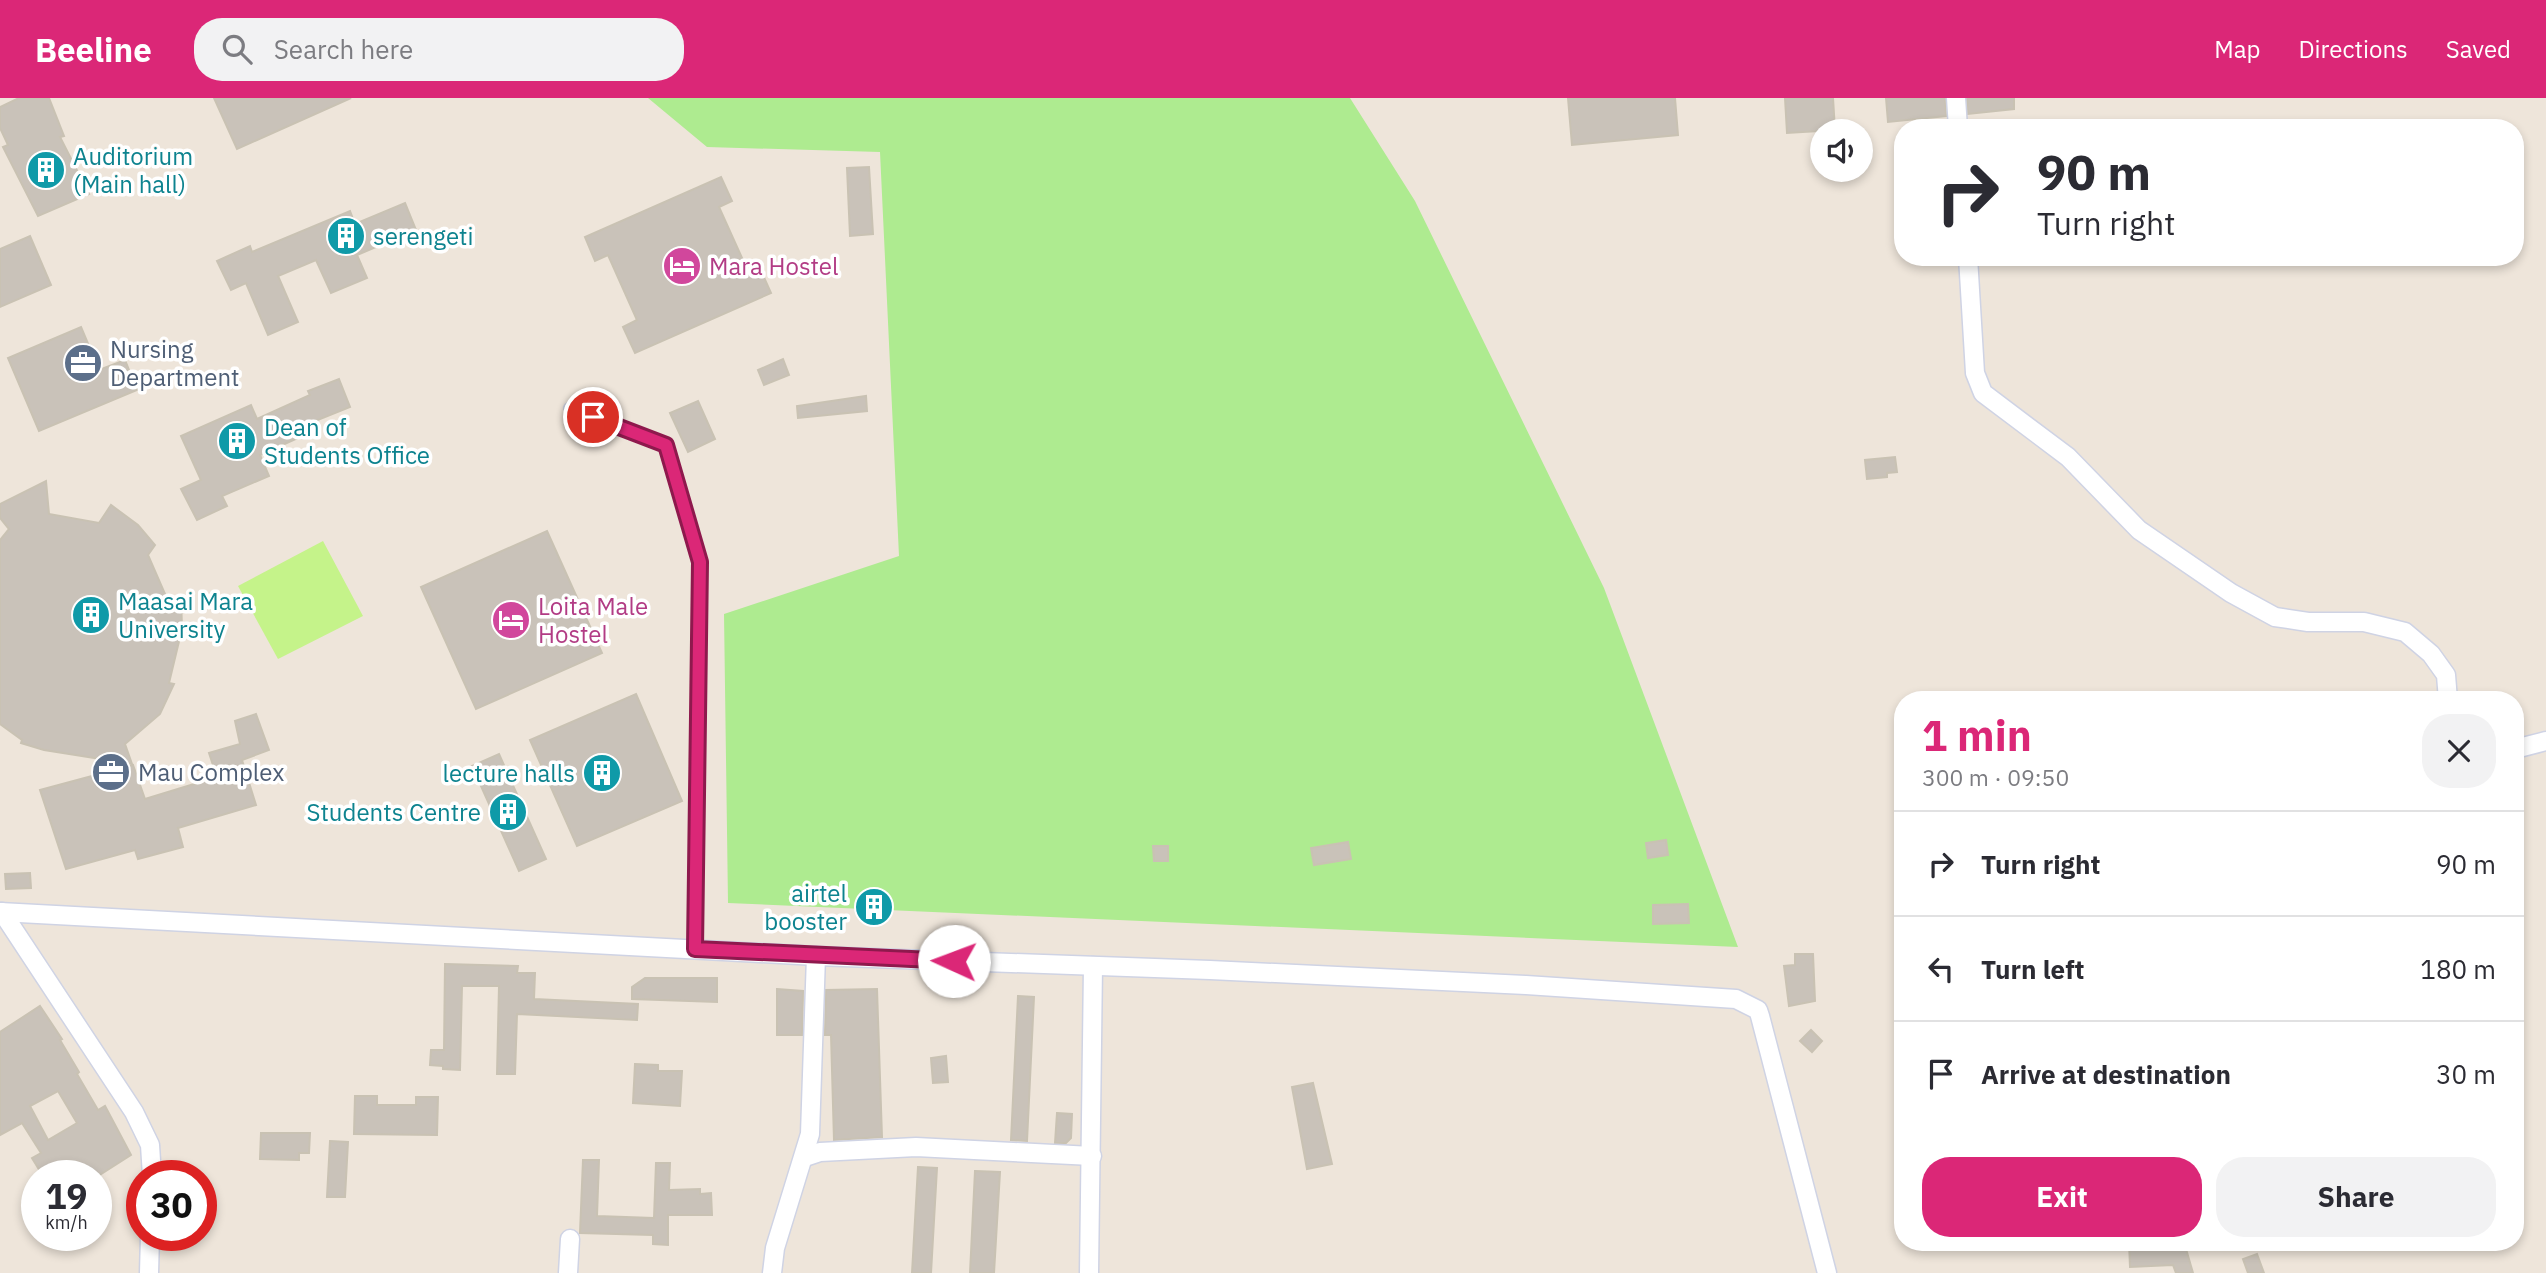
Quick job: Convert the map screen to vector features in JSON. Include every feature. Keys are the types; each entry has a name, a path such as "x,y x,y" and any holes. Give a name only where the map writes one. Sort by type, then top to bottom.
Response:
{"street":[{"path":"1956,98 1957,119"},
{"path":"1969,266 1975,373 1983,393 2068,457 2139,530 2231,593 2275,617 2308,622 2364,622 2405,632 2431,654 2446,676 2447,691"},
{"path":"2524,747 2546,741"},
{"path":"1,912 816,956 1526,985 1735,999 1758,1010 1827,1273"},
{"path":"1,912 134,1112 149,1144 150,1160"},
{"path":"772,1273 785,1214 810,1134 816,956"},
{"path":"1089,1273 1093,966"},
{"path":"805,1157 820,1152 916,1147 1092,1156"},
{"path":"568,1273 570,1239"},
{"path":"149,1273 150,1251"}],"lane":[{"path":"569,408 666,445 700,562 695,949"}],"green space":[{"path":"648,98 1350,98 1415,201 1604,588 1738,947 728,903 724,614 899,556 880,152 707,147"},
{"path":"323,541 363,616 278,659 238,586"}],"building":[{"name":"Auditorium (Main hall)","path":"19,98 49,98 64,136 60,137 89,194 38,216 3,147 8,145 0,128 0,107"},
{"path":"214,98 351,98 237,149"},
{"path":"1568,98 1675,98 1678,135 1572,145"},
{"path":"1785,98 1833,98 1834,119 1810,119 1810,132 1787,133"},
{"path":"1886,98 1945,98 1946,116 1894,119 1894,121 1888,122"},
{"path":"1967,98 2014,98 2014,109 1968,114"},
{"path":"869,167 873,234 850,236 847,168"},
{"name":"Mara Hostel","path":"721,177 732,201 719,207 747,269 758,264 771,293 635,353 623,327 637,320 608,255 595,261 585,237"},
{"path":"405,203 416,230 357,255 367,278 331,293 316,260 278,276 298,322 268,335 246,283 231,290 217,261 250,246 252,252 350,211 355,224"},
{"path":"30,236 51,285 0,307 0,249"},
{"path":"81,327 99,370 125,360 137,390 39,431 8,358"},
{"path":"783,359 789,375 764,385 758,370"},
{"name":"Dean of Students Office","path":"339,379 350,407 315,421 318,429 260,455 269,476 222,496 227,506 197,520 181,489 201,480 181,436 251,405 257,419 310,395 308,391"},
{"path":"866,396 867,411 798,418 797,406"},
{"path":"698,401 715,439 688,452 670,413"},
{"path":"1895,457 1897,472 1887,473 1887,477 1867,479 1865,460"},
{"name":"Maasai Mara University","path":"46,481 49,514 99,523 111,505 138,525 155,545 148,555 168,601 181,596 182,629 169,683 174,684 160,714 125,744 132,764 44,750 21,743 22,740 0,724 0,540 9,529 0,518 0,504"},
{"name":"Loita Male Hostel","path":"547,531 602,653 476,709 421,587"},
{"path":"636,694 682,801 577,846 530,740"},
{"name":"Mau Complex","path":"256,714 269,750 242,760 256,805 178,828 183,847 138,859 135,850 66,869 40,790 133,765 145,799 217,777 209,753 240,744 235,721"},
{"name":"Students Centre","path":"499,754 546,859 519,871 472,766"},
{"path":"1666,840 1668,855 1648,858 1646,843"},
{"path":"1348,842 1351,859 1314,865 1311,848"},
{"path":"1153,846 1168,846 1168,861 1154,861"},
{"path":"30,873 31,888 6,889 5,874"},
{"name":"airtel booster","path":"863,896 885,897 884,918 862,917"},
{"path":"1688,904 1689,923 1653,924 1653,905"},
{"path":"1795,954 1813,954 1815,1001 1789,1006 1784,966 1795,965"},
{"path":"445,964 518,966 517,973 535,973 534,999 638,1004 637,1020 517,1014 515,1074 497,1074 499,986 462,986 460,1070 443,1069 443,1066 430,1065 431,1050 444,1050"},
{"path":"645,978 717,978 717,1002 632,999 632,987"},
{"path":"777,989 803,991 802,1035 777,1035"},
{"path":"877,989 882,1137 834,1140 831,1035 825,1035 826,990"},
{"path":"1018,996 1034,997 1027,1141 1011,1140"},
{"path":"40,1006 62,1039 60,1040 79,1072 77,1074 98,1110 105,1106 131,1155 112,1167 112,1160 33,1160 32,1158 41,1153 22,1123 0,1135 0,1032","holes":["58,1091 77,1123 48,1140 30,1106"]},
{"path":"1811,1030 1822,1041 1812,1052 1800,1041"},
{"path":"946,1056 948,1082 933,1083 931,1058"},
{"path":"635,1064 658,1065 658,1071 682,1071 680,1106 633,1103"},
{"path":"1313,1083 1332,1164 1307,1169 1292,1087"},
{"path":"355,1096 377,1096 377,1105 416,1105 416,1097 438,1097 437,1135 354,1134"},
{"path":"1057,1113 1072,1114 1071,1138 1066,1143 1055,1143"},
{"path":"261,1133 310,1133 309,1153 299,1153 299,1160 260,1159"},
{"path":"330,1141 348,1142 345,1197 327,1197"},
{"path":"583,1160 599,1160 597,1216 654,1218 656,1163 670,1163 669,1190 700,1189 700,1194 711,1193 712,1215 668,1215 668,1245 653,1244 653,1235 580,1233"},
{"path":"918,1167 937,1168 931,1273 912,1273"},
{"path":"975,1171 1000,1172 994,1273 970,1273"},
{"path":"2129,1251 2187,1251 2193,1273 2176,1273 2173,1265 2130,1267"},
{"path":"2257,1254 2264,1273 2248,1273 2243,1259"}],"place":[{"name":"Auditorium (Main hall)","path":"46,170"},
{"name":"serengeti","path":"346,236"},
{"name":"Mara Hostel","path":"682,266"},
{"name":"Nursing Department","path":"83,363"},
{"name":"Dean of Students Office","path":"237,441"},
{"name":"Maasai Mara University","path":"91,615"},
{"name":"Loita Male Hostel","path":"511,620"},
{"name":"Mau Complex","path":"111,772"},
{"name":"lecture halls","path":"602,773"},
{"name":"Students Centre","path":"508,812"},
{"name":"airtel booster","path":"874,907"}],"route":[{"path":"593,417 666,445 700,562 695,949 954,961"}]}
